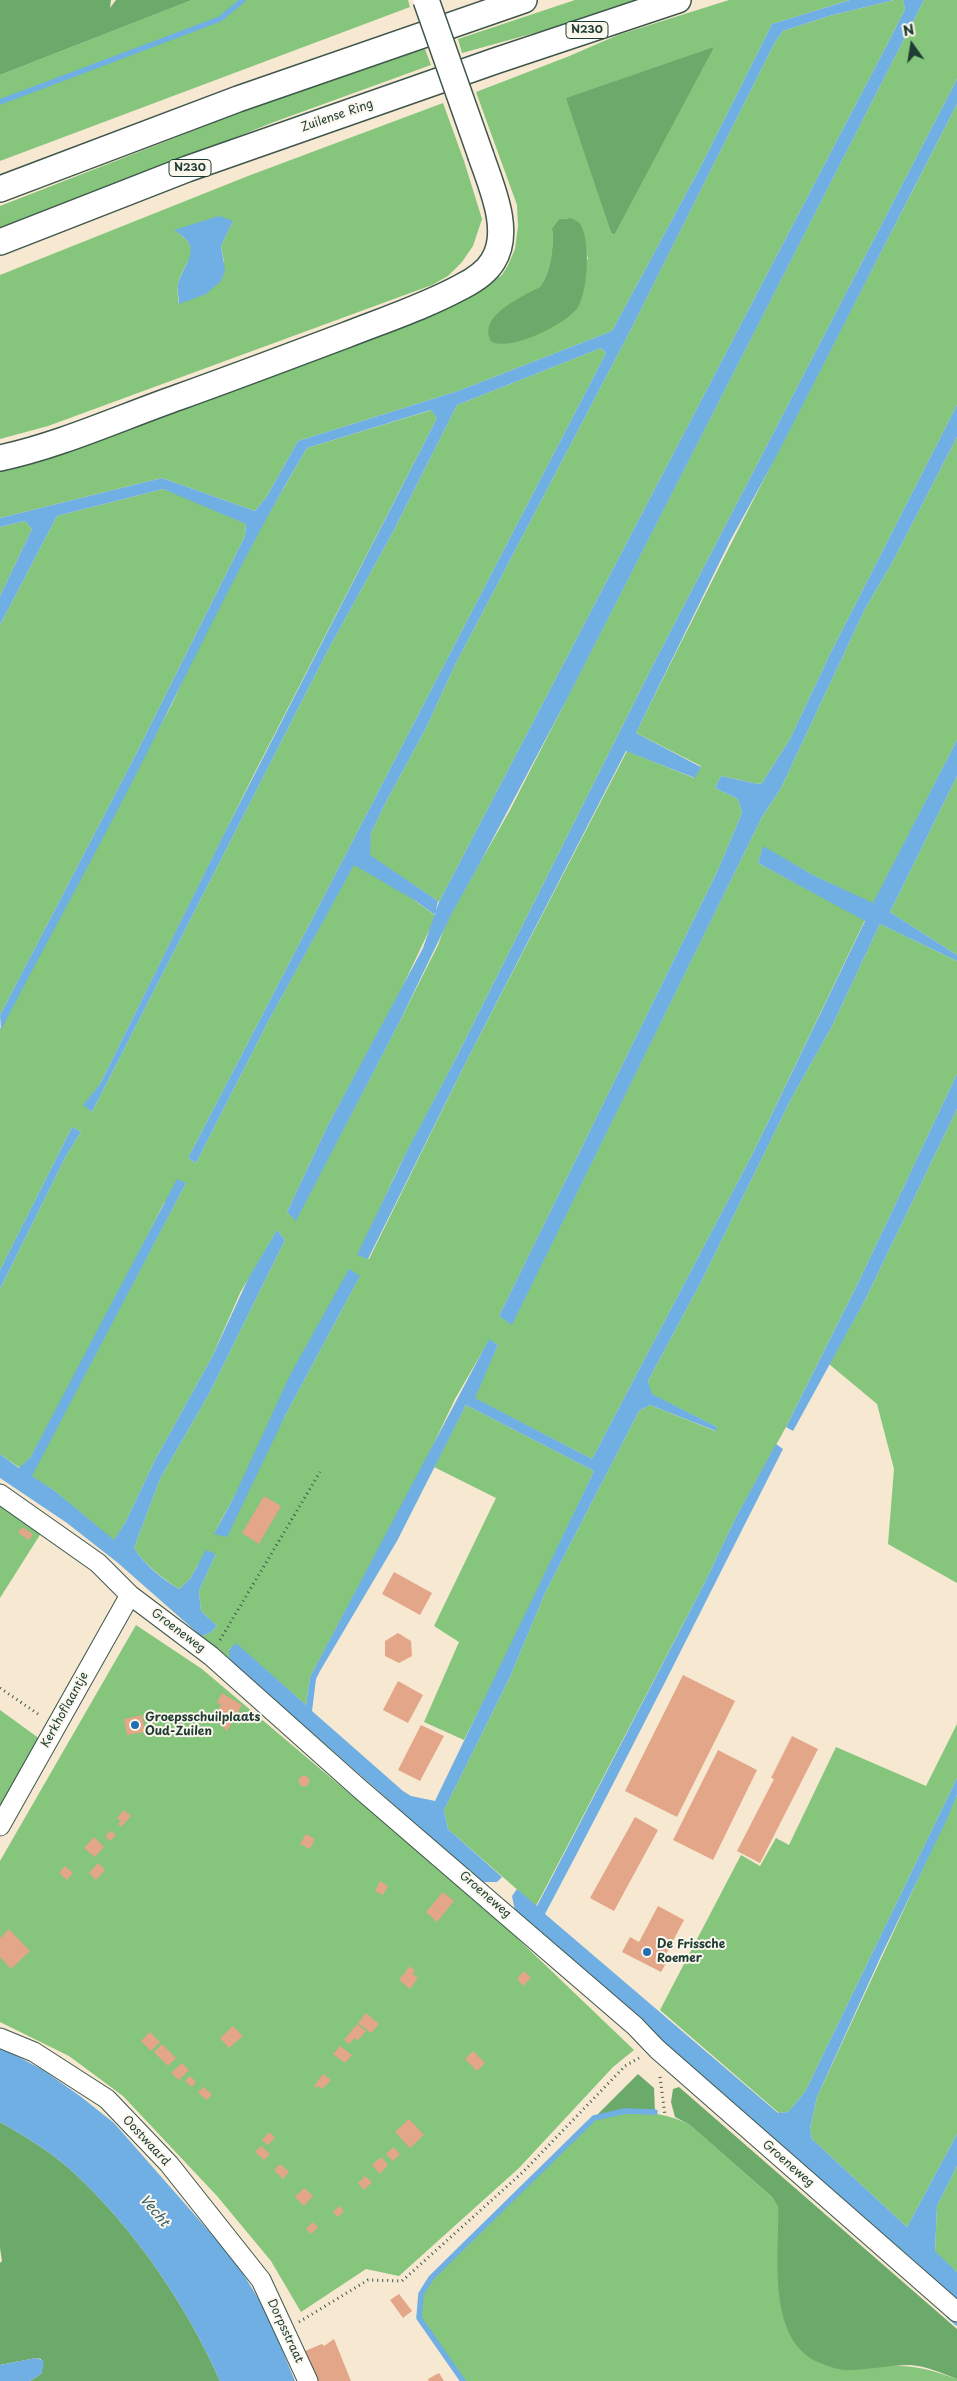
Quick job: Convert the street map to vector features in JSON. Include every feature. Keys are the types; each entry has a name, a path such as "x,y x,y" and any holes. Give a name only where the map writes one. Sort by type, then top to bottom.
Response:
{"main road":[{"path":"0,458 37,448 224,381 441,297 480,276 492,263 499,250 500,231 495,198 426,0"},
{"path":"0,189 238,99 524,0"},
{"name":"Zuilense Ring","path":"0,242 187,169 495,61 678,0"}],"street":[{"name":"Groeneweg","path":"0,1494 98,1563 130,1595 211,1656 957,2312"},
{"name":"Kerkhoflaantje","path":"0,1826 130,1595"},
{"name":"Oostwaard","path":"0,2038 34,2052 107,2098 169,2164 261,2280"},
{"name":"Dorpsstraat","path":"261,2280 286,2330 308,2381"}],"path":[{"path":"211,1656 320,1472"},
{"path":"0,1688 55,1727"},
{"path":"286,2330 368,2280 402,2281 523,2172 625,2066 657,2048 665,2115"}],"green space":[{"path":"0,0 111,0 110,8 116,0 192,0 0,75"},
{"path":"192,0 408,0 410,7 0,161 0,75"},
{"path":"575,0 654,0 462,53 458,39"},
{"path":"729,0 850,0 772,24 702,164 612,331 458,391 298,441 267,496 255,511 162,478 0,518 0,470 476,293 502,275 515,249 518,226 517,205 476,92 618,35","holes":["713,47 613,235 567,98","570,218 575,221 582,231 588,259 496,313 540,287 547,274 551,259 552,228 559,219"]},
{"path":"894,0 903,0 905,9 891,37 439,902 369,855 371,833 426,728 455,665 627,337 775,42 783,31 829,16"},
{"path":"924,0 957,0 957,79 653,665 456,1058 398,1169 358,1255 369,1259 465,1064 627,751 694,778 701,766 636,733 957,104 957,405 830,654 790,739 762,783 758,784 721,776 715,788 738,799 742,813 717,872 499,1316 512,1324 762,817 781,788 865,609 893,561 957,437 957,740 873,904 813,875 763,847 758,863 865,920 754,1151 592,1459 474,1398 498,1345 489,1340 455,1399 425,1462 310,1677 306,1705 236,1644 229,1650 229,1658 201,1636 210,1633 217,1626 201,1611 199,1591 216,1554 197,1566 190,1579 179,1589 154,1571 134,1548 160,1479 210,1392 285,1240 277,1230 240,1293 212,1357 155,1460 125,1523 114,1541 55,1491 31,1476 186,1183 164,1203 92,1344 30,1458 20,1468 0,1454 0,1289 66,1156 81,1132 72,1127 0,1270 0,1029 173,702 201,641 263,524 307,448 432,410 437,418 253,776 100,1084 84,1105 92,1112 327,652 394,530 457,405 601,348 606,353 188,1158 196,1163 269,1020 354,864 394,885 436,916 399,994 328,1125 287,1212 296,1220 400,1021 438,945 447,921 510,810","holes":["360,1276 285,1416 214,1533"]},
{"path":"713,47 614,235 611,233 566,98"},
{"path":"425,49 431,65 274,122 0,232 0,206 272,100"},
{"path":"443,103 482,219 473,246 462,262 448,276 432,285 48,426 0,439 0,275 248,176","holes":["233,221 221,246 224,262 179,304 178,284 191,256 191,250 190,244 175,230"]},
{"path":"571,218 579,223 583,231 587,253 584,289 578,307 563,321 538,334 512,343 501,344 492,342 488,333 490,324 495,316 503,308 540,287 547,274 551,259 552,228 559,219"},
{"path":"163,489 204,504 246,524 245,536 136,754 0,1015 0,625 57,516"},
{"path":"25,521 32,529 0,596 0,527"},
{"path":"957,776 957,955 890,912"},
{"path":"880,924 957,961 957,1074 859,1281 786,1427 736,1517 705,1582 536,1906 448,1829 444,1810 510,1677 545,1593 639,1411 650,1405 715,1431 717,1427 651,1394 648,1381 702,1280 791,1099 831,1028"},
{"path":"957,1109 957,1583 888,1544 894,1469 877,1404 829,1364 865,1300"},
{"path":"466,1405 594,1471 464,1740 424,1722 459,1642 434,1626 496,1498 434,1467"},
{"path":"0,1501 43,1530 0,1598"},
{"path":"136,1625 202,1669 492,1914 634,2050 613,2067 519,2168 399,2276 366,2269 301,2312 271,2261 217,2196 123,2096 69,2056 0,2022 0,1861"},
{"path":"0,1710 40,1739 0,1810"},
{"path":"957,1724 957,1778 805,2092 788,2112 779,2113 660,2010 741,1855 760,1866 776,1838 789,1845 836,1747 926,1786"},
{"path":"957,1795 957,2134 907,2227 812,2139 810,2129 817,2097"},
{"path":"638,2074 654,2088 655,2112 625,2111 594,2118"},
{"path":"679,2087 957,2329 957,2379 928,2368 910,2365 853,2370 840,2369 820,2363 802,2352 791,2336 783,2316 779,2294 778,2207 773,2198 690,2125 675,2117 671,2102 673,2089"},
{"path":"625,2111 659,2114 690,2125 774,2199 778,2207 779,2223 893,2366 910,2366 925,2369 957,2379 957,2381 463,2381 419,2318 421,2294 431,2278 594,2118"},
{"path":"0,2122 64,2164 95,2193 116,2217 157,2268 175,2296 220,2381 30,2381 42,2373 41,2359 36,2358 0,2365 0,2263 2,2261 0,2248"},
{"path":"957,2166 957,2272 935,2252 937,2206"}],"water":[{"path":"850,0 894,0 829,16 783,31 775,42 627,337 455,665 426,728 371,833 370,855 438,901 435,915 416,901 354,865 269,1020 196,1163 188,1158 606,353 601,348 457,405 394,530 327,652 92,1112 83,1105 100,1084 223,836 437,418 431,410 307,448 245,560 131,784 1,1030 0,1015 136,754 245,536 246,524 163,489 57,516 0,625 0,596 32,529 25,521 0,527 0,518 162,478 255,511 267,496 298,441 458,391 612,331 702,164 772,24"},
{"path":"903,0 924,0 568,697 452,913 400,1021 296,1221 287,1212 328,1125 423,948 439,902 891,37 905,9"},
{"path":"957,79 957,104 776,457 730,541 636,733 701,767 695,778 626,751 465,1064 368,1259 357,1255 407,1151 456,1058 653,665"},
{"path":"219,216 233,221 221,246 225,270 221,281 206,294 179,304 178,284 191,249 189,243 174,230"},
{"path":"957,405 957,437 893,561 865,609 781,788 762,817 512,1325 499,1316 717,872 742,813 738,799 715,788 721,776 758,784 762,783 790,739 830,654"},
{"path":"957,740 957,776 890,912 957,955 957,961 880,924 831,1028 791,1099 702,1280 648,1381 652,1394 717,1427 716,1431 650,1405 639,1411 545,1593 510,1677 444,1810 448,1829 502,1877 497,1882 482,1882 235,1665 229,1658 229,1650 236,1643 306,1705 310,1677 489,1339 498,1345 475,1398 592,1459 754,1151 865,921 758,863 763,846 813,875 873,903","holes":["466,1405 594,1471 435,1801 411,1796 312,1711 316,1679 397,1541"]},
{"path":"957,1074 957,1109 865,1300 793,1431 786,1427 859,1281"},
{"path":"72,1127 81,1132 66,1156 0,1289 0,1270"},
{"path":"177,1179 186,1183 32,1476 55,1491 114,1540 125,1523 155,1460 212,1357 249,1277 277,1230 285,1240 210,1392 160,1479 134,1548 154,1571 179,1589 190,1579 206,1550 216,1554 199,1591 201,1611 217,1626 210,1633 201,1636 118,1563 67,1523 0,1478 0,1454 19,1468 30,1458"},
{"path":"349,1269 360,1276 285,1416 227,1537 214,1534 234,1497 290,1375"},
{"path":"776,1444 783,1449 636,1740 545,1914 778,2113 788,2112 805,2092 957,1778 957,1795 947,1819 881,1956 817,2097 810,2129 812,2139 907,2227 957,2134 957,2166 937,2206 935,2251 957,2272 957,2300 515,1911 512,1896 517,1889 537,1906 705,1582 736,1517"},
{"name":"Vecht","path":"0,2047 43,2070 114,2123 236,2262 267,2313 295,2381 220,2381 175,2296 157,2268 116,2217 95,2193 64,2164 38,2145 0,2122"},
{"path":"36,2358 44,2361 42,2373 30,2381 0,2381 0,2365"}],"building":[{"path":"264,1496 281,1506 259,1544 242,1533"},
{"path":"22,1527 33,1534 29,1540 18,1533"},
{"path":"394,1572 432,1593 420,1615 382,1594"},
{"path":"398,1633 411,1641 412,1656 399,1663 385,1656 385,1641"},
{"path":"683,1675 735,1701 677,1817 625,1791"},
{"path":"398,1681 423,1695 408,1723 383,1710"},
{"path":"222,1693 242,1705 227,1731 214,1718 221,1705 217,1702"},
{"name":"Groepsschuilplaats Oud-Zuilen","path":"142,1715 145,1732 127,1735 124,1719"},
{"path":"421,1725 444,1736 420,1781 398,1770"},
{"path":"792,1736 818,1749 760,1863 737,1851 774,1779 771,1778"},
{"path":"718,1750 757,1770 713,1860 673,1840"},
{"path":"302,1776 306,1776 309,1781 308,1785 302,1786 299,1783 299,1779"},
{"path":"124,1810 131,1816 121,1827 118,1824 121,1821 117,1818"},
{"path":"635,1817 658,1830 614,1911 590,1898"},
{"path":"111,1831 116,1835 110,1841 105,1836"},
{"path":"306,1834 315,1839 310,1849 300,1844"},
{"path":"94,1837 104,1847 95,1857 84,1848"},
{"path":"98,1863 105,1870 96,1880 89,1873"},
{"path":"65,1866 73,1873 67,1880 59,1873"},
{"path":"380,1881 388,1886 383,1895 375,1891"},
{"path":"443,1892 454,1901 437,1922 426,1912"},
{"path":"658,1906 684,1920 665,1956 669,1958 661,1972 622,1952 630,1937 639,1942"},
{"path":"9,1929 30,1951 11,1969 0,1957 0,1938"},
{"path":"410,1966 415,1971 413,1974 418,1978 410,1989 399,1980"},
{"path":"524,1971 531,1978 523,1986 517,1979"},
{"path":"366,2013 379,2024 371,2033 358,2023"},
{"path":"357,2024 366,2031 358,2040 355,2038 349,2044 344,2040"},
{"path":"233,2026 243,2036 229,2048 220,2038"},
{"path":"150,2032 160,2042 151,2051 141,2041"},
{"path":"162,2044 176,2058 168,2066 154,2052"},
{"path":"340,2046 352,2055 345,2063 333,2054"},
{"path":"473,2051 485,2063 477,2071 465,2059"},
{"path":"182,2063 189,2070 179,2080 171,2073"},
{"path":"323,2074 331,2080 322,2089 319,2086 317,2088 314,2086"},
{"path":"190,2076 196,2082 192,2087 185,2081"},
{"path":"203,2087 212,2094 207,2100 198,2093"},
{"path":"409,2119 424,2135 410,2148 395,2132"},
{"path":"269,2132 275,2138 268,2145 262,2140"},
{"path":"261,2146 270,2154 264,2160 255,2152"},
{"path":"393,2147 400,2154 393,2161 386,2154"},
{"path":"381,2157 388,2165 380,2174 372,2165"},
{"path":"280,2164 289,2172 283,2179 274,2170"},
{"path":"365,2176 372,2182 364,2190 358,2183"},
{"path":"304,2188 313,2196 304,2206 295,2197"},
{"path":"339,2206 344,2211 338,2217 333,2212"},
{"path":"313,2222 318,2227 311,2234 306,2229"},
{"path":"399,2294 412,2311 403,2318 390,2300"},
{"path":"334,2339 351,2381 317,2381 305,2351 322,2344 324,2346"},
{"path":"439,2373 444,2381 429,2381 428,2379"}],"waterway":[{"path":"0,102 220,19 243,0"},
{"path":"463,2381 419,2318 421,2294 431,2278 594,2118 625,2111 655,2112"},
{"path":"949,2316 957,2323"}],"place":[{"name":"Groepsschuilplaats Oud-Zuilen","path":"135,1725"},
{"name":"De Frissche Roemer","path":"647,1952"}]}
